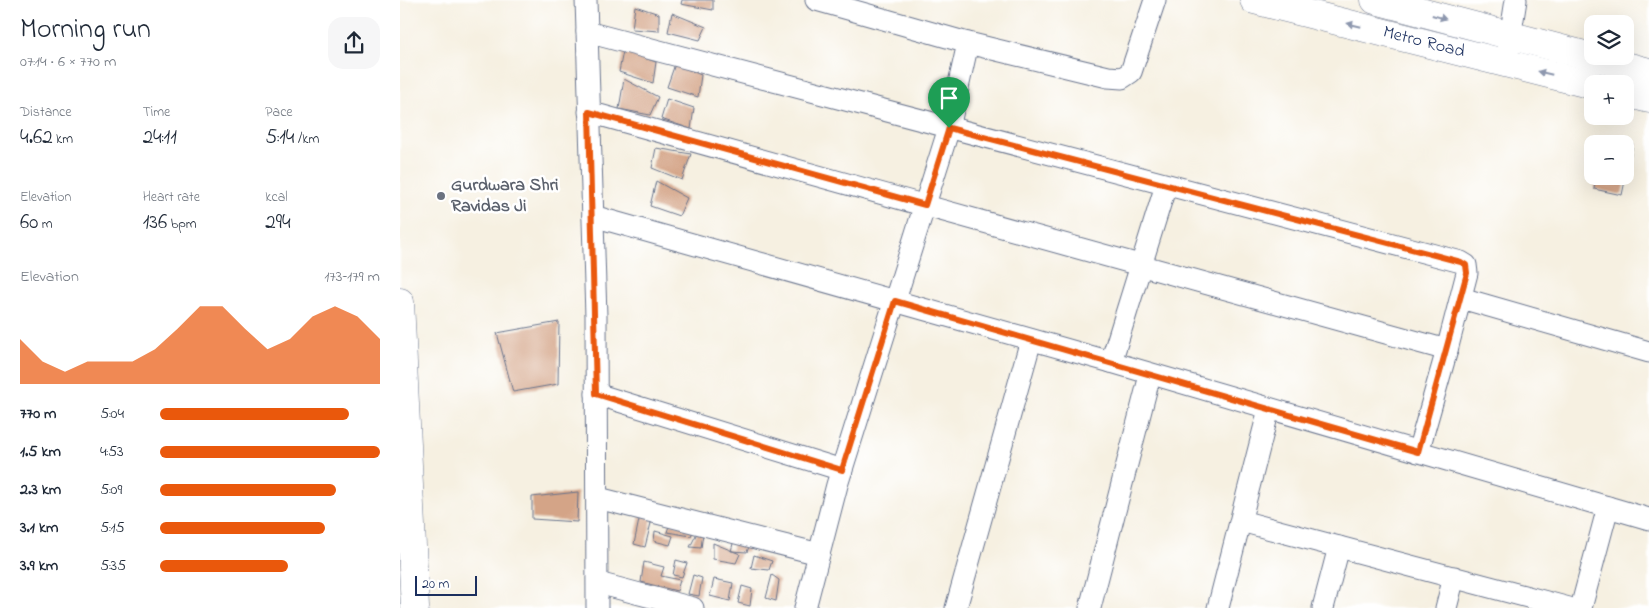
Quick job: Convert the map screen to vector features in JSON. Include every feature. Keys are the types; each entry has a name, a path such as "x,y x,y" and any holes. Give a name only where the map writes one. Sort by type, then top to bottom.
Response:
{"street":[{"path":"586,0 598,498 597,608"},
{"path":"816,0 968,43 1108,77 1122,78 1131,72 1155,0"},
{"name":"Metro Road","path":"1254,0 1508,50 1649,72"},
{"name":"Metro Road","path":"1375,0 1508,50 1584,82"},
{"path":"1508,50 1516,0"},
{"path":"587,32 1461,262 1466,265 1467,273 1418,452"},
{"path":"804,608 842,470 949,128 968,43"},
{"path":"1634,95 1649,99"},
{"path":"589,112 925,205 1140,268 1447,350"},
{"path":"1111,362 1166,185"},
{"path":"592,216 1111,362 1150,375 1649,519"},
{"path":"1460,298 1649,352"},
{"path":"400,302 415,608"},
{"path":"956,608 1031,340"},
{"path":"1090,608 1150,375"},
{"path":"596,394 842,470"},
{"path":"1218,608 1269,409"},
{"path":"598,498 819,554"},
{"path":"1581,608 1608,507"},
{"path":"1240,521 1569,608"},
{"path":"1323,608 1339,547"},
{"path":"1446,608 1454,577"},
{"path":"598,583 693,608"}],"building":[{"path":"682,0 713,0 713,10 681,4"},
{"path":"635,6 659,14 659,31 632,29"},
{"path":"672,13 706,27 700,40 668,32"},
{"path":"623,51 656,62 653,83 619,72"},
{"path":"675,64 701,75 698,97 667,87"},
{"path":"624,79 658,97 650,115 619,109"},
{"path":"667,99 694,108 691,129 661,119"},
{"path":"656,148 691,154 682,180 652,168"},
{"path":"656,181 687,198 679,216 650,206"},
{"path":"1595,185 1624,185 1622,195 1594,189"},
{"path":"559,322 558,384 513,392 497,333"},
{"path":"578,492 577,522 532,519 532,497"},
{"path":"640,515 652,519 645,547 634,544"},
{"path":"670,523 694,529 691,536 667,532"},
{"path":"655,531 673,536 670,545 654,541"},
{"path":"698,531 703,533 701,548 690,547"},
{"path":"734,540 750,544 747,552 731,551"},
{"path":"713,543 740,554 736,563 713,559"},
{"path":"754,555 772,561 769,570 751,568"},
{"path":"676,560 687,563 682,577 673,575"},
{"path":"644,562 664,567 661,576 680,580 677,591 641,582"},
{"path":"693,575 702,578 699,596 688,594"},
{"path":"772,575 779,580 776,601 766,598"},
{"path":"714,579 733,583 730,601 710,596"},
{"path":"742,586 752,589 750,606 738,603"}],"place":[{"name":"Gurdwara Shri Ravidas Ji","path":"441,196"}],"route":[{"path":"589,112 925,205 949,128 1461,262 1466,265 1467,273 1418,452 895,301 842,470 596,394 596,316 589,112"}]}
